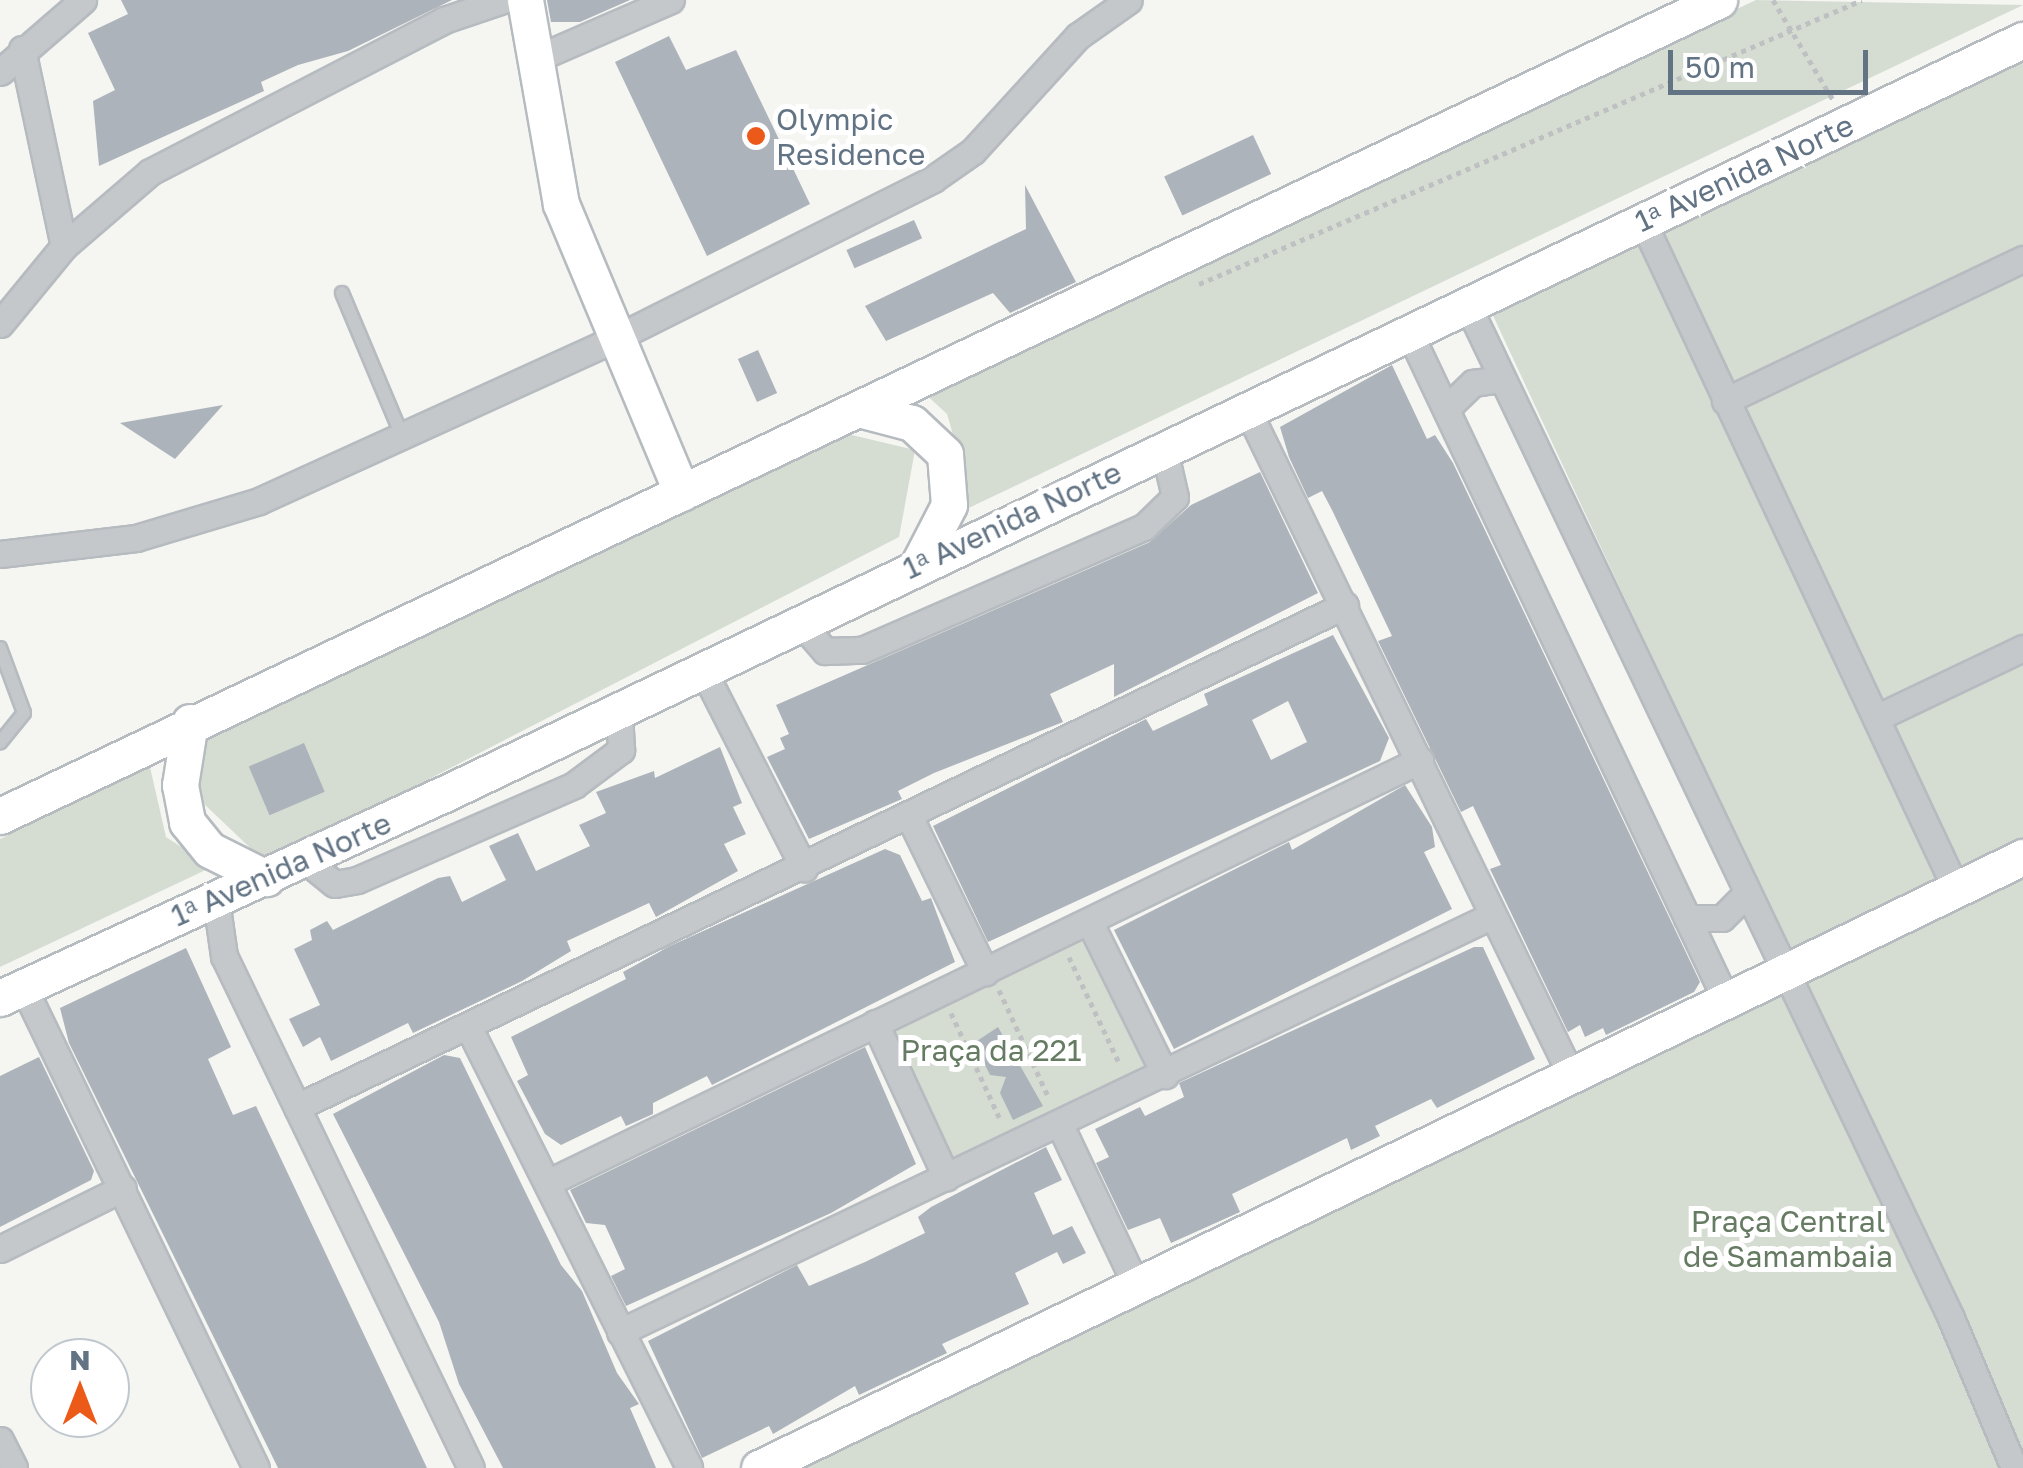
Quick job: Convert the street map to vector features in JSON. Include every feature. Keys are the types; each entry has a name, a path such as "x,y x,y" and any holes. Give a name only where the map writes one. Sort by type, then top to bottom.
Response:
{"main road":[{"path":"525,0 561,204 682,494"},
{"path":"0,816 190,722 682,494 1719,0"},
{"name":"1ᵃ Avenida Norte","path":"11,992 305,860 918,564 1248,411 2023,40"},
{"path":"859,409 912,423 945,454 949,505 918,564"},
{"path":"190,722 180,786 187,822 210,850 266,878"},
{"path":"758,1468 2023,857"}],"street":[{"path":"0,72 82,0"},
{"path":"0,324 64,246 150,172 444,20 502,0"},
{"path":"534,59 672,0"},
{"path":"0,554 189,525 402,436 614,338 933,179 974,150 1078,36 1130,0"},
{"path":"22,49 64,246"},
{"path":"1642,220 1956,889"},
{"path":"1725,401 2023,258"},
{"path":"1468,304 2014,1468"},
{"path":"1410,332 1450,405 1727,1002"},
{"path":"1450,405 1473,383 1501,379"},
{"path":"1248,411 1571,1075"},
{"path":"799,621 825,651 862,650 1144,527 1176,496 1164,449"},
{"path":"297,1107 804,868 1345,604"},
{"path":"1876,718 2023,648"},
{"path":"702,668 804,868"},
{"path":"305,860 335,884 357,880 574,785 621,750 619,710"},
{"path":"549,1182 875,1023 988,974 1420,760"},
{"path":"908,816 988,974"},
{"path":"1687,918 1722,918 1745,895"},
{"path":"216,900 224,956 470,1468"},
{"path":"620,1332 1008,1148 1057,1115 1165,1075 1493,915"},
{"path":"171,920 224,956"},
{"path":"1089,921 1165,1075"},
{"path":"11,992 123,1188 256,1468"},
{"path":"875,1023 946,1177"},
{"path":"468,1026 689,1468"},
{"path":"1057,1115 1137,1287"},
{"path":"0,1249 123,1188"},
{"path":"0,1440 14,1468"}],"lane":[{"path":"342,293 402,436"},
{"path":"0,648 24,713 0,743"}],"path":[{"path":"1773,0 1848,124"},
{"path":"1062,944 1124,1072"},
{"path":"988,974 1057,1115"},
{"path":"941,993 1008,1148"}],"green space":[{"path":"1756,0 2023,5 956,514 961,462 947,414 922,391"},
{"name":"Praça Central de Samambaia","path":"2023,56 2023,1468 778,1468 1800,975 1490,309"},
{"path":"839,432 915,450 899,537 266,863 201,801 191,728"},
{"path":"150,767 166,837 212,867 0,967 0,839"},
{"name":"Praça da 221","path":"1077,920 1146,1068 937,1165 868,1018"}],"building":[{"path":"121,0 452,0 348,51 298,65 261,82 264,91 99,166 93,101 115,90 88,33 128,14"},
{"path":"547,0 630,0 580,22 551,22"},
{"path":"669,36 686,70 736,50 810,204 707,256 615,62"},
{"path":"1253,135 1271,174 1182,215 1164,176"},
{"path":"1025,185 1076,282 1010,313 993,293 886,341 865,306 1026,229"},
{"path":"914,220 922,238 855,268 846,250"},
{"path":"758,350 777,393 757,402 738,359"},
{"path":"1392,365 1427,439 1435,435 1453,463 1700,982 1694,992 1606,1035 1603,1028 1585,1037 1580,1025 1568,1032 1490,869 1501,865 1473,806 1461,812 1378,641 1392,636 1332,510 1322,491 1308,498 1289,457 1280,427"},
{"path":"223,405 175,459 120,423"},
{"path":"1260,472 1318,593 1114,697 1114,664 1050,694 1063,722 934,773 898,791 902,799 809,839 767,757 785,749 780,738 789,734 776,705 1150,542 1191,505"},
{"path":"1333,635 1389,738 1380,761 988,942 933,826 1146,719 1153,731 1208,705 1204,694","holes":["1288,701 1307,742 1271,760 1252,720"]},
{"path":"304,743 325,792 269,815 249,766"},
{"path":"720,747 742,803 733,807 746,834 724,844 738,871 656,917 649,903 567,941 571,951 522,981 413,1033 408,1023 331,1061 320,1037 303,1047 289,1019 320,1005 294,949 312,940 310,930 327,921 333,930 438,878 450,876 462,902 506,880 489,846 518,833 536,871 590,846 579,825 606,813 596,792 654,771 655,778"},
{"path":"1405,785 1432,827 1435,847 1424,852 1452,909 1174,1049 1114,930 1289,842 1292,850"},
{"path":"885,849 900,855 922,901 931,898 955,962 712,1085 707,1076 653,1103 653,1114 626,1126 621,1116 561,1145 545,1134 517,1081 528,1075 511,1037 626,979 623,972 670,946"},
{"path":"1474,947 1483,947 1535,1059 1437,1108 1431,1099 1375,1126 1380,1136 1351,1150 1347,1138 1232,1194 1240,1212 1171,1243 1160,1218 1128,1230 1096,1163 1109,1157 1095,1129 1140,1107 1145,1116 1184,1097 1179,1083"},
{"path":"186,948 231,1047 208,1059 233,1115 256,1106 427,1468 278,1468 69,1043 60,1008"},
{"path":"998,1027 1043,1106 1013,1120 1000,1093 1006,1077 990,1075 974,1043"},
{"path":"865,1047 916,1164 831,1213 626,1306 611,1276 625,1269 605,1225 586,1223 570,1190"},
{"path":"444,1055 460,1058 561,1265 582,1291 617,1373 639,1404 630,1408 656,1468 503,1468 459,1384 439,1322 333,1114"},
{"path":"39,1057 94,1171 91,1180 0,1227 0,1076"},
{"path":"1046,1147 1062,1180 1034,1193 1053,1235 1072,1226 1086,1253 1063,1264 1057,1252 1015,1273 1029,1304 942,1344 947,1353 859,1395 855,1386 773,1434 769,1426 702,1458 648,1341 797,1265 809,1286 925,1233 918,1217 931,1207"}],"place":[{"name":"Olympic Residence","path":"756,136"}]}
